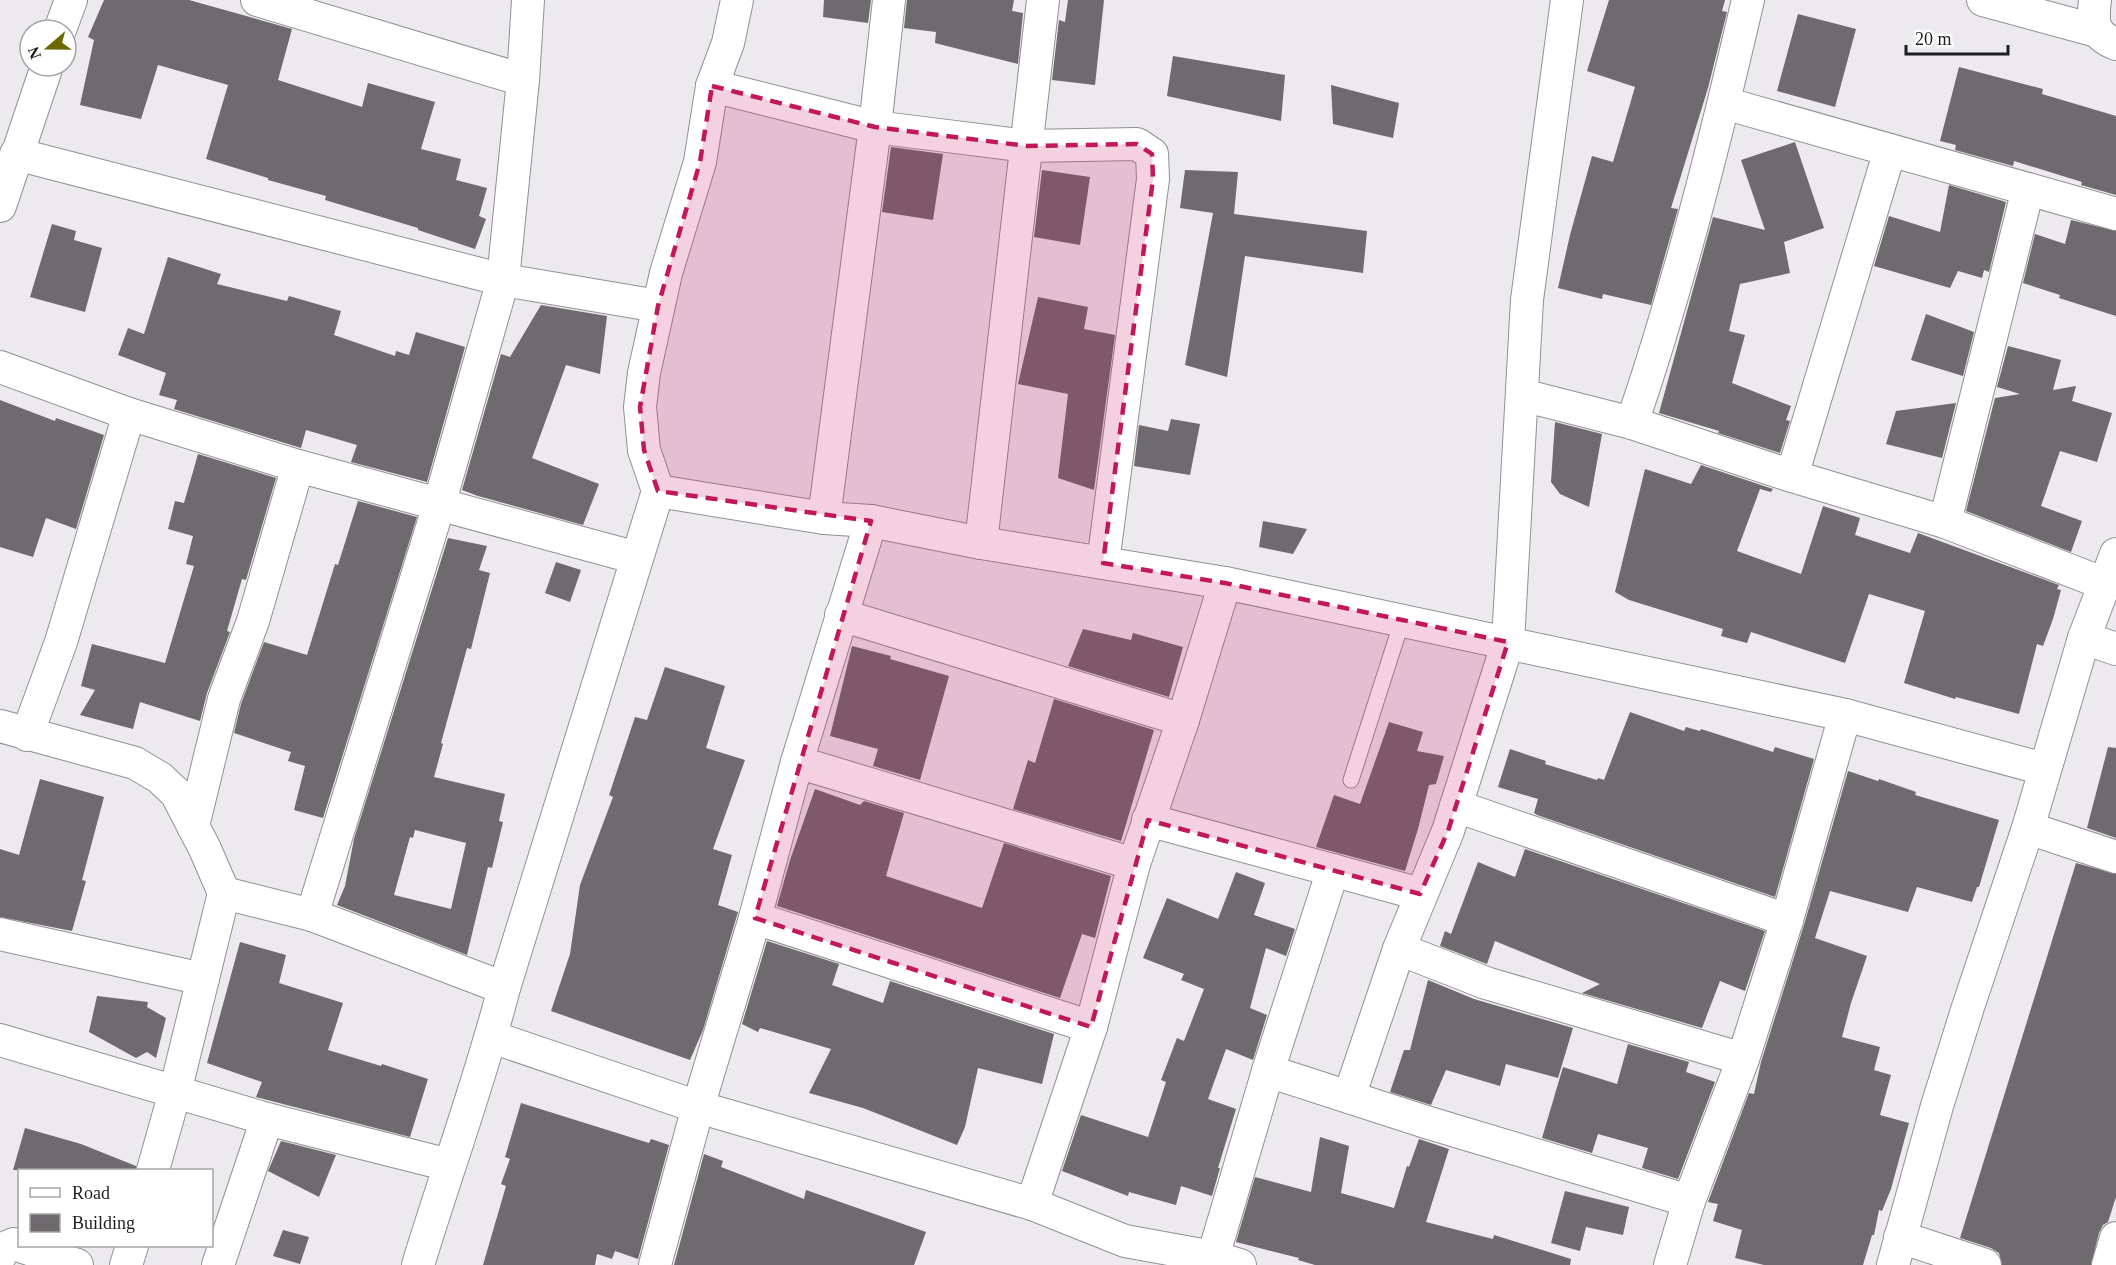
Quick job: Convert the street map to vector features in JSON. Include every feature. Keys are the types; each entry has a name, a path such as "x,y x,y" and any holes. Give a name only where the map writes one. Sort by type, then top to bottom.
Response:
{"street":[{"path":"64,18 71,0"},
{"path":"312,915 439,505 503,280 523,80 528,0"},
{"path":"418,1265 492,1037 504,988 658,490 644,450 640,407 644,373 658,306 700,162 712,86 728,43 737,0"},
{"path":"824,518 875,127 889,0"},
{"path":"981,543 1043,0"},
{"path":"1350,1097 1399,949 1448,831 1508,642 1527,300 1567,0"},
{"path":"1632,423 1660,339 1724,103 1748,0"},
{"path":"1983,0 2106,38"},
{"path":"2095,0 2092,17 2106,38"},
{"path":"272,2 523,80"},
{"path":"0,206 43,78"},
{"path":"712,86 875,127 1027,146 1137,144 1152,154 1153,179 1103,563"},
{"path":"1724,103 2116,213"},
{"path":"1792,476 1890,150"},
{"path":"16,154 503,280 658,306"},
{"path":"1945,522 2028,189"},
{"path":"0,367 129,414 298,466 637,558"},
{"path":"1522,395 1632,423 1792,476 1945,522 2105,584"},
{"path":"129,414 61,642 14,730 135,763 160,778 176,793 224,893 175,1092 153,1169"},
{"path":"193,826 224,699 253,621 298,466"},
{"path":"658,490 824,518 871,521 981,543 1225,583 1845,714 2044,769"},
{"path":"655,1265 698,1107 755,918 797,762 871,521"},
{"path":"1985,1265 1897,1251 1964,1018 2028,828 2084,638 2116,554"},
{"path":"1032,1204 1091,1027 1134,864 1183,720 1225,583"},
{"path":"842,615 1183,720"},
{"path":"2084,638 2116,649"},
{"path":"1671,1265 1689,1201 1743,1059 1787,920 1845,714"},
{"path":"797,762 1134,864"},
{"path":"1456,806 1787,920"},
{"path":"1148,819 1420,894"},
{"path":"2028,828 2116,857"},
{"path":"492,1037 698,1107 1032,1204 1121,1253 1226,1261 1268,1071 1333,870"},
{"path":"224,893 312,915 504,988"},
{"path":"755,918 1091,1027"},
{"path":"0,934 203,979"},
{"path":"1399,949 1486,983 1743,1059"},
{"path":"0,1040 267,1119 449,1165"},
{"path":"1268,1071 1426,1122 1689,1201"},
{"path":"218,1265 267,1119"},
{"path":"2108,1265 2116,1238"},
{"path":"0,1256 2,1249 14,1244 18,1245"},
{"path":"23,1247 76,1265"},
{"path":"126,1265 131,1247"}],"lane":[{"path":"1351,780 1402,621"}],"highlighted area":[{"path":"712,86 875,127 1027,146 1137,144 1152,154 1153,179 1103,563 1225,583 1508,642 1448,831 1420,894 1148,820 1091,1027 755,918 871,521 658,491 644,450 640,407 658,306 700,162"}],"building":[{"path":"104,0 189,0 292,29 278,80 362,107 368,83 435,102 421,149 461,159 456,180 487,188 479,216 486,219 475,249 418,230 418,228 325,200 326,196 206,159 228,85 158,65 141,119 80,105 94,40 88,37"},
{"path":"824,0 871,0 868,23 823,17"},
{"path":"907,0 1014,0 1012,11 1023,13 1018,64 935,43 936,32 904,28"},
{"path":"1068,0 1104,0 1095,85 1052,80 1059,20 1065,22"},
{"path":"1609,0 1725,0 1722,11 1727,12 1708,88 1671,208 1678,209 1651,305 1603,294 1602,299 1558,288 1592,156 1613,162 1635,87 1587,71"},
{"path":"1798,14 1856,29 1835,107 1777,91"},
{"path":"1173,56 1285,75 1281,121 1167,96"},
{"path":"1959,67 2043,89 2042,94 2116,116 2116,195 2014,161 2013,166 1955,150 1956,145 1940,141"},
{"path":"1331,85 1399,103 1393,138 1333,124"},
{"path":"1795,142 1824,228 1784,242 1790,273 1740,284 1729,331 1745,335 1732,383 1791,406 1786,420 1790,421 1780,453 1659,413 1713,217 1765,230 1741,160"},
{"path":"891,147 943,154 933,220 882,212"},
{"path":"1042,170 1090,177 1080,245 1034,237"},
{"path":"1185,170 1238,172 1234,214 1367,231 1363,273 1245,256 1227,377 1185,365 1213,213 1180,208"},
{"path":"1949,185 2006,202 1989,272 1984,270 1982,278 1958,271 1950,288 1874,266 1889,216 1940,232"},
{"path":"2071,220 2116,231 2116,316 2059,298 2060,295 2023,283 2035,234 2065,244"},
{"path":"52,224 76,231 74,240 102,248 85,312 30,297"},
{"path":"168,257 221,274 217,284 287,301 289,296 341,311 334,335 395,356 396,351 409,355 416,332 465,347 427,482 351,462 357,445 306,430 301,448 174,409 177,400 159,395 166,373 118,355 128,328 144,334"},
{"path":"1038,297 1088,307 1084,329 1115,335 1094,490 1058,478 1068,394 1018,384"},
{"path":"541,305 607,316 600,374 566,365 532,458 599,484 583,525 462,490 501,354 510,357"},
{"path":"1926,314 1974,332 1963,376 1911,360"},
{"path":"2008,346 2061,360 2053,390 2076,386 2072,401 2112,413 2097,462 2060,451 2041,506 2082,521 2071,552 1966,511 1995,398 2020,394 1997,387"},
{"path":"0,400 55,421 56,418 104,435 76,529 46,518 33,557 0,547"},
{"path":"1956,403 1942,458 1886,444 1896,411"},
{"path":"1171,419 1200,424 1190,475 1134,466 1139,425 1168,431"},
{"path":"1555,422 1602,434 1589,507 1560,494 1551,482"},
{"path":"198,454 276,478 246,580 242,579 227,631 230,632 207,693 200,721 140,702 133,729 80,715 95,690 81,686 92,644 165,663 194,566 186,564 193,536 168,529 175,501 184,503"},
{"path":"1701,465 1773,489 1771,492 1760,489 1737,551 1801,574 1823,506 1860,518 1855,535 1910,553 1918,533 2059,585 2057,589 2061,590 2053,619 2043,646 2037,644 2019,714 1956,697 1955,699 1904,683 1925,611 1869,594 1845,663 1751,632 1747,643 1721,636 1723,629 1629,600 1615,592 1645,469 1691,484"},
{"path":"358,501 417,517 323,818 294,810 305,766 288,761 291,752 234,733 241,704 264,642 307,655 335,564 338,565"},
{"path":"1263,521 1307,529 1293,554 1259,547"},
{"path":"448,538 487,546 479,570 490,573 471,649 467,648 434,777 505,794 499,821 503,822 492,868 488,867 467,955 337,905 345,886 354,839","holes":["415,830 466,843 451,909 394,895 410,837 413,838"]},
{"path":"556,562 581,570 570,602 545,593"},
{"path":"1083,629 1131,640 1133,633 1183,647 1169,697 1068,666"},
{"path":"852,646 891,656 890,659 949,676 920,780 873,766 878,749 830,736"},
{"path":"665,667 725,686 706,748 745,760 713,849 732,855 718,905 738,912 703,1030 690,1060 551,1011 570,954 580,885 613,797 609,795 635,717 647,720"},
{"path":"1054,699 1154,730 1121,841 1013,809 1028,760 1035,763"},
{"path":"1630,712 1684,731 1686,727 1700,731 1701,729 1773,752 1775,747 1814,759 1775,897 1537,815 1534,813 1538,799 1498,787 1510,749 1546,761 1545,764 1597,780 1598,778 1604,780"},
{"path":"1389,722 1423,732 1417,751 1444,756 1436,784 1429,785 1405,871 1316,847 1334,795 1360,804"},
{"path":"2108,747 2116,748 2116,838 2087,828"},
{"path":"1848,771 1916,792 1915,795 1999,820 1979,887 1977,887 1972,902 1917,887 1908,912 1830,891 1815,938 1867,956 1842,1037 1880,1047 1874,1070 1891,1075 1880,1115 1909,1123 1891,1189 1882,1211 1879,1210 1874,1235 1872,1235 1863,1265 1764,1265 1735,1258 1742,1230 1713,1221 1718,1204 1708,1202 1749,1093 1754,1094 1761,1062 1804,925"},
{"path":"40,779 104,797 82,880 86,881 72,931 0,917 0,849 19,855"},
{"path":"815,789 860,805 864,801 904,813 886,876 982,908 1004,843 1111,876 1095,938 1082,934 1060,998 777,906 790,860"},
{"path":"1525,849 1765,931 1745,991 1720,981 1702,1028 1582,993 1600,984 1495,941 1487,964 1440,946 1445,931 1451,934 1478,862 1515,877"},
{"path":"2076,863 2116,874 2116,1197 2108,1222 2103,1225 2099,1233 2091,1265 2002,1265 1999,1253 1960,1238"},
{"path":"1236,872 1265,883 1254,915 1295,929 1286,956 1266,948 1250,1008 1267,1015 1253,1060 1226,1049 1208,1099 1236,1109 1212,1196 1181,1186 1176,1205 1129,1192 1128,1196 1062,1171 1081,1115 1148,1137 1166,1082 1161,1080 1177,1038 1184,1041 1204,989 1181,980 1184,974 1143,958 1167,898 1218,919"},
{"path":"767,941 839,964 832,985 883,1003 890,981 1054,1034 1042,1084 978,1068 965,1127 957,1145 863,1108 809,1093 831,1049 760,1028 758,1032 742,1024"},
{"path":"240,942 286,955 279,983 343,1003 328,1050 428,1079 410,1137 256,1097 262,1082 207,1063"},
{"path":"1428,980 1474,999 1573,1028 1558,1078 1506,1064 1500,1086 1446,1070 1431,1105 1390,1092 1404,1050 1410,1050"},
{"path":"97,996 148,1002 147,1007 166,1018 156,1058 147,1052 136,1058 89,1032"},
{"path":"1628,1044 1689,1062 1686,1072 1715,1082 1678,1179 1642,1168 1648,1148 1598,1134 1592,1153 1542,1138 1563,1067 1617,1084"},
{"path":"521,1103 649,1143 651,1139 669,1145 638,1259 615,1251 612,1259 597,1254 595,1265 483,1265 506,1186 501,1184 510,1159 505,1157"},
{"path":"25,1128 81,1144 136,1166 136,1169 13,1170"},
{"path":"1320,1137 1349,1146 1341,1193 1394,1208 1407,1166 1409,1167 1419,1139 1449,1149 1426,1222 1493,1239 1494,1235 1571,1259 1570,1265 1315,1265 1298,1260 1299,1258 1236,1242 1255,1177 1311,1192"},
{"path":"281,1141 336,1155 319,1197 268,1171"},
{"path":"704,1154 723,1161 721,1167 804,1199 806,1190 926,1232 914,1265 674,1265"},
{"path":"1565,1191 1629,1207 1623,1235 1586,1227 1580,1251 1551,1243"},
{"path":"283,1230 309,1237 300,1264 273,1256"}]}
